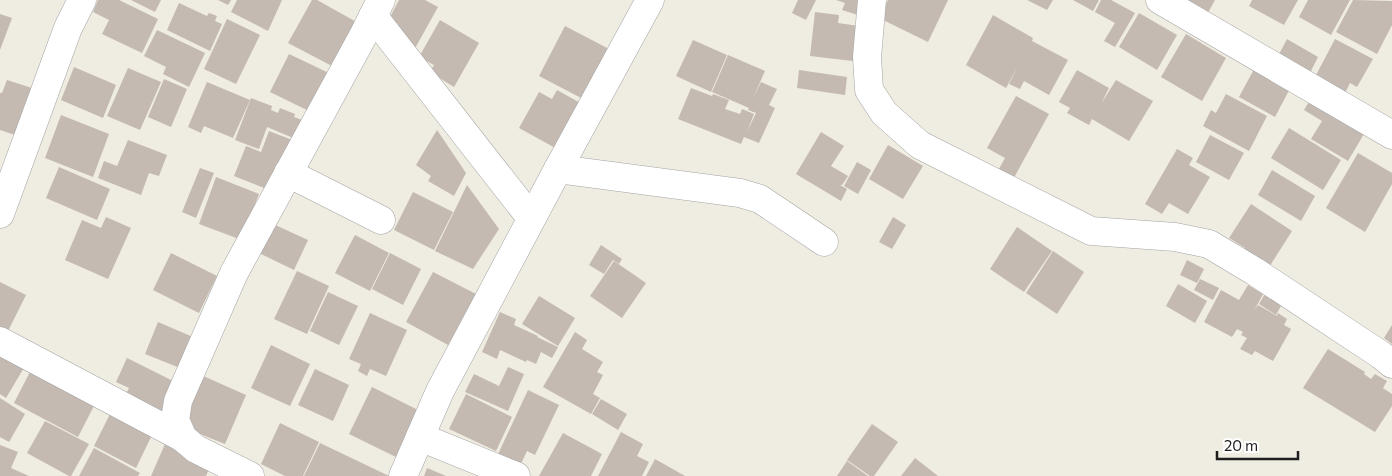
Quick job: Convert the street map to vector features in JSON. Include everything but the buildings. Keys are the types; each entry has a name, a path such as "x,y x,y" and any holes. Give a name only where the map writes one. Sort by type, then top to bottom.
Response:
{"street":[{"path":"0,214 68,28 82,0"},
{"path":"403,476 440,391 531,218 650,0"},
{"path":"872,0 867,57 869,90 884,114 920,145 1091,231 1175,237 1209,244 1254,271 1392,364"},
{"path":"1160,0 1392,135"},
{"path":"183,438 175,420 178,401 234,273 377,8 531,218"},
{"path":"558,169 740,193 760,199 824,242"},
{"path":"288,173 381,220"},
{"path":"0,341 183,438 196,449 250,476"},
{"path":"420,436 516,476"}]}
